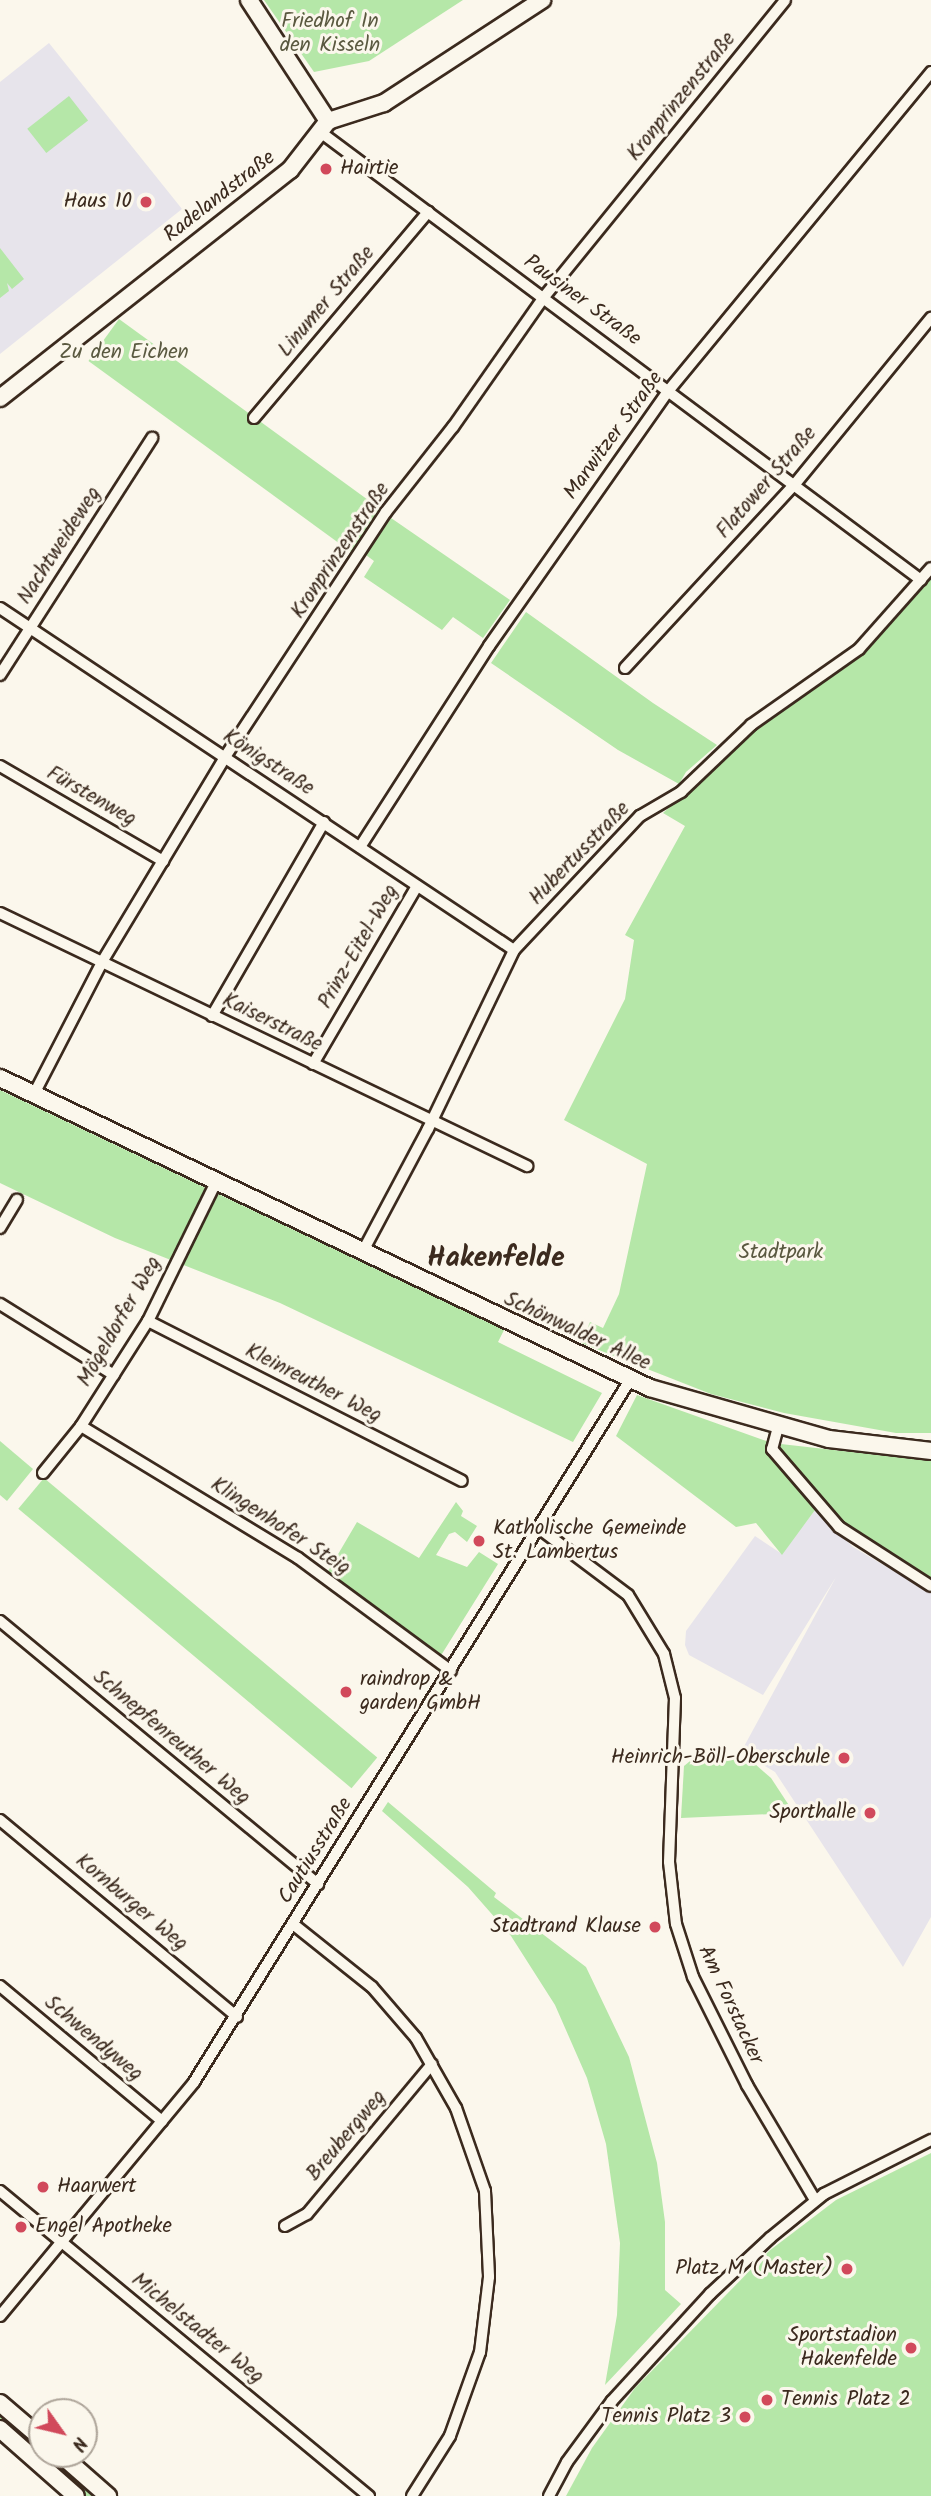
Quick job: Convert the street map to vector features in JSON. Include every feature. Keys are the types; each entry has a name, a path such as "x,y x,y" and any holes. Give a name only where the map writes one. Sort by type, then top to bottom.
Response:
{"main road":[{"path":"248,0 324,126 384,103 542,0"},
{"name":"Radelandstraße","path":"0,398 290,170 324,126"},
{"name":"Schönwalder Allee","path":"0,1077 630,1380 778,1427 887,1448 931,1451"},
{"path":"0,2403 28,2427"},
{"path":"0,2429 76,2496"},
{"path":"76,2468 108,2496"}],"street":[{"name":"Kronprinzenstraße","path":"34,1094 102,962 225,757 386,512 447,436 544,297 785,0"},
{"name":"Marwitzer Straße","path":"359,847 489,646 669,390 931,72"},
{"name":"Pausiner Straße","path":"324,126 428,212 921,580"},
{"name":"Linumer Straße","path":"254,418 428,212"},
{"name":"Flatower Straße","path":"625,668 795,484 931,318"},
{"name":"Nachtweideweg","path":"0,675 152,438"},
{"name":"Hubertusstraße","path":"362,1253 514,950 640,816 681,792 751,725 846,659 931,568"},
{"name":"Königstraße","path":"0,608 514,950"},
{"name":"Fürstenweg","path":"0,766 163,861"},
{"path":"212,1016 324,822"},
{"name":"Prinz-Eitel-Weg","path":"313,1064 417,886"},
{"name":"Kaiserstraße","path":"0,913 527,1167"},
{"name":"Mögeldorfer Weg","path":"43,1473 81,1426 148,1321 216,1182"},
{"path":"0,1228 18,1200"},
{"path":"0,1304 114,1375"},
{"name":"Kleinreuther Weg","path":"148,1321 462,1481"},
{"name":"Cautiusstraße","path":"0,2316 162,2121 237,2017 630,1380"},
{"name":"Klingenhofer Steig","path":"81,1426 298,1558 451,1671"},
{"path":"778,1427 772,1449 839,1527 931,1586"},
{"name":"Am Forstacker","path":"540,1529 628,1595 664,1654 675,1698 669,1862 676,1924 693,1977 741,2075 815,2200"},
{"name":"Schnepfenreuther Weg","path":"0,1621 318,1884"},
{"name":"Kornburger Weg","path":"0,1820 237,2017"},
{"path":"293,1924 372,1987 432,2064 466,2130 481,2175 489,2225 489,2277 480,2352 465,2400 439,2456 412,2496"},
{"name":"Schwendyweg","path":"0,1986 162,2121"},
{"name":"Breubergweg","path":"285,2226 307,2214 432,2064"},
{"path":"549,2496 567,2462 612,2401 710,2294 815,2200 931,2140"},
{"name":"Michelstadter Weg","path":"0,2191 369,2496"}],"shaded area":[{"path":"49,43 182,209 0,354 0,82"},
{"name":"Heinrich-Böll-Oberschule","path":"815,1510 853,1547 931,1593 931,1917 903,1967 775,1772 741,1752 836,1577 763,1695 689,1655 685,1645 686,1631 755,1536 782,1554"}],"green space":[{"name":"Friedhof In den Kisseln","path":"264,0 463,0 369,61 314,72"},
{"path":"69,96 88,120 46,153 27,129"},
{"path":"0,248 24,279 12,289 7,283 9,291 0,298"},
{"name":"Zu den Eichen","path":"119,319 383,511 352,553 88,361"},
{"path":"391,518 510,600 483,638 453,617 442,630 364,577 374,561 366,555"},
{"name":"Stadtpark","path":"931,577 931,1433 896,1433 784,1413 711,1394 581,1343 590,1322 603,1328 619,1294 647,1164 564,1120 625,999 634,940 625,935 685,826 663,813 787,703 855,661"},
{"path":"526,612 653,703 717,745 686,772 679,784 618,750 491,663"},
{"path":"0,1090 504,1330 498,1342 602,1393 573,1442 280,1303 115,1238 0,1183"},
{"path":"637,1395 772,1443 931,1461 931,1580 843,1526 835,1533 815,1510 782,1555 756,1523 736,1527 616,1436"},
{"path":"0,1441 33,1469 7,1501 0,1495"},
{"path":"44,1478 377,1758 352,1788 18,1509"},
{"path":"456,1502 463,1511 461,1516 477,1526 467,1542 455,1532 449,1534 436,1555 467,1567 479,1552 498,1564 440,1657 327,1573 357,1522 419,1558"},
{"path":"695,1757 744,1759 755,1764 771,1778 794,1813 681,1818 684,1766"},
{"path":"388,1802 496,1893 494,1897 586,1967 629,2057 657,2163 665,2222 665,2290 681,2304 605,2385 617,2315 620,2243 606,2144 587,2078 555,2005 511,1936 468,1887 382,1811"},
{"path":"931,2153 931,2496 566,2496 592,2448 635,2388 769,2251 836,2200"},
{"path":"0,2409 28,2432 28,2447 0,2422"},
{"path":"52,2468 69,2468 100,2496 84,2496"}],"place":[{"name":"Hairtie","path":"326,169"},
{"name":"Haus 10","path":"146,202"},
{"name":"Katholische Gemeinde St. Lambertus","path":"479,1541"},
{"name":"raindrop & garden GmbH","path":"346,1692"},
{"name":"Heinrich-Böll-Oberschule","path":"844,1758"},
{"name":"Sporthalle","path":"870,1813"},
{"name":"Stadtrand Klause","path":"655,1927"},
{"name":"Haarwert","path":"43,2187"},
{"name":"Engel Apotheke","path":"21,2227"},
{"name":"Platz M (Master)","path":"847,2269"},
{"name":"Sportstadion Hakenfelde","path":"911,2348"},
{"name":"Tennis Platz 2","path":"767,2400"},
{"name":"Tennis Platz 3","path":"745,2417"}],"district":[{"name":"Hakenfelde","path":"496,1259"}]}
